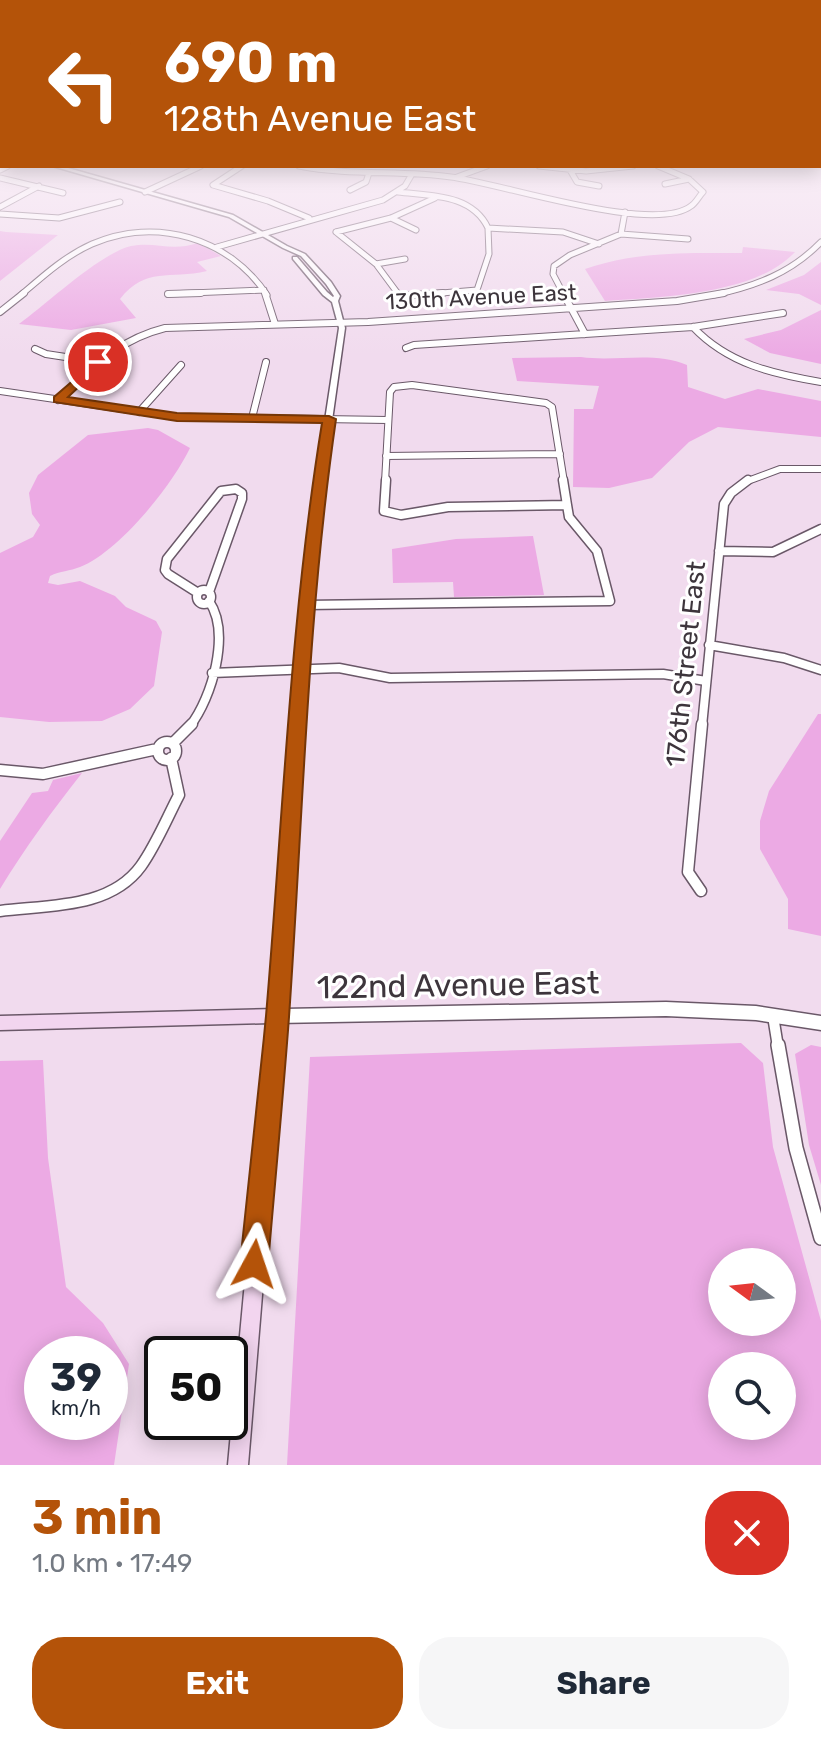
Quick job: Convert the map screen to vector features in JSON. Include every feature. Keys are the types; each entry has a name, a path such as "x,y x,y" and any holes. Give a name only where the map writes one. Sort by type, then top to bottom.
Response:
{"main road":[{"name":"122nd Avenue East","path":"0,1023 277,1016"},
{"path":"238,1465 277,1016"}],"street":[{"path":"231,219 262,232 285,247 315,279 327,298 335,301 341,323 306,605 277,1016"},
{"path":"217,247 305,219"},
{"path":"386,219 336,232 376,264 400,296 477,290 489,254 486,219"},
{"path":"394,219 416,230"},
{"path":"621,234 624,219"},
{"path":"153,232 159,223"},
{"path":"488,228 563,232 599,244"},
{"path":"0,312 88,246 111,238 153,232 191,236 217,247 246,268 264,290 275,324"},
{"path":"585,334 553,274 554,266 572,253 621,234 688,239"},
{"name":"130th Avenue East","path":"58,400 124,341 178,326 341,323 571,310 716,295 776,276 810,256 821,242"},
{"path":"376,264 405,259"},
{"path":"168,294 264,290"},
{"path":"406,348 414,345 693,327 783,313"},
{"path":"693,327 716,348 738,360 765,370 821,382"},
{"path":"35,349 46,354 98,362"},
{"path":"252,418 266,362"},
{"path":"139,412 181,365"},
{"path":"306,605 610,601 597,551 573,523 552,407 546,403 412,385 394,387 390,392 384,511 397,516 427,508 568,505"},
{"path":"0,391 193,418 388,420"},
{"path":"386,456 560,454"},
{"name":"176th Street East","path":"701,891 688,872 724,504 730,492 777,468 821,469"},
{"path":"0,770 43,774 157,749 164,743 173,743 198,714 212,673 219,619 209,596 242,499 242,493 236,489 221,491 167,559 165,570 198,593 195,599 198,602 209,596"},
{"path":"719,551 748,555 785,551 821,529"},
{"path":"709,645 819,665"},
{"path":"212,673 339,668 390,678 663,674 706,681"},
{"path":"171,758 178,749 173,743"},
{"path":"157,749 158,756 171,758"},
{"path":"0,911 97,899 127,882 142,865 179,795 171,758"},
{"name":"122nd Avenue East","path":"277,1016 666,1009 773,1016 821,1023"},
{"path":"773,1016 796,1148 821,1238"}],"shaded area":[{"path":"0,231 6,232 58,235 0,281"},
{"path":"198,243 221,256 197,262 207,271 159,276 139,282 120,299 136,318 71,330 19,324 89,269 118,251 140,245 179,247"},
{"path":"743,247 795,252 778,266 732,285 653,298 605,301 585,269 643,256 742,253"},
{"path":"821,262 821,305 799,294 766,290 804,275"},
{"path":"821,310 821,364 770,353 744,339 781,330"},
{"path":"512,358 675,361 687,365 688,387 725,399 758,389 821,401 821,437 718,427 689,442 652,478 609,488 573,487 574,409 593,409 599,386 517,381"},
{"path":"148,428 158,430 190,448 182,463 158,498 111,547 80,567 50,576 48,583 58,585 80,581 115,596 126,607 156,621 162,632 154,686 130,709 102,721 49,722 0,717 0,553 33,537 40,525 32,514 29,493 38,475 88,435"},
{"path":"533,536 544,595 454,597 453,582 393,583 392,549 456,539"},
{"path":"818,714 821,714 821,936 788,929 788,899 760,849 760,821 769,791"},
{"path":"82,773 0,889 0,841 32,793 48,791 53,780"},
{"path":"741,1043 763,1063 773,1147 821,1321 821,1465 287,1465 310,1057"},
{"path":"811,1045 821,1047 821,1185 809,1145 795,1054"},
{"path":"43,1060 48,1158 66,1287 103,1323 111,1336 24,1336 24,1440 118,1440 114,1465 0,1465 0,1061"}],"route":[{"path":"98,362 58,400 177,417 329,419 316,506 300,671 277,1016 254,1264"}]}
